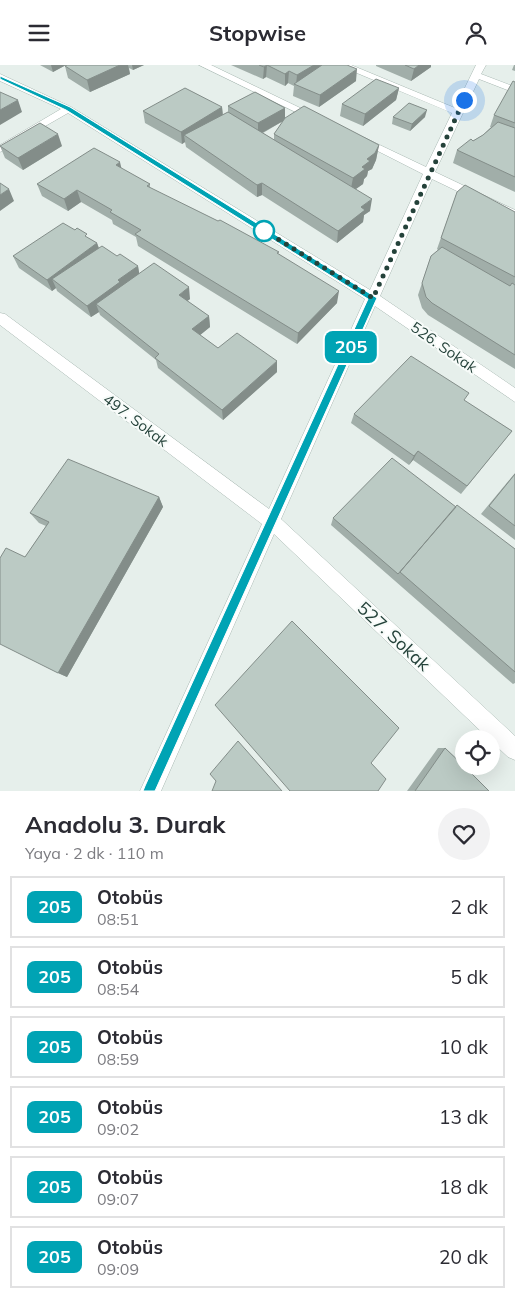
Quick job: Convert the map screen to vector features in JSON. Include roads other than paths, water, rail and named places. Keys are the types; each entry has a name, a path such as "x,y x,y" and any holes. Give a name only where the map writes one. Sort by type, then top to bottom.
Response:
{"street":[{"path":"204,65 324,122"},
{"path":"343,65 457,112"},
{"path":"150,791 457,112 479,70 515,90"},
{"name":"526. Sokak","path":"0,77 68,109 373,298 515,396"},
{"path":"0,149 68,109"},
{"path":"350,135 515,215"},
{"name":"497. Sokak","path":"0,318 272,521"},
{"name":"527. Sokak","path":"272,521 515,750"}]}
